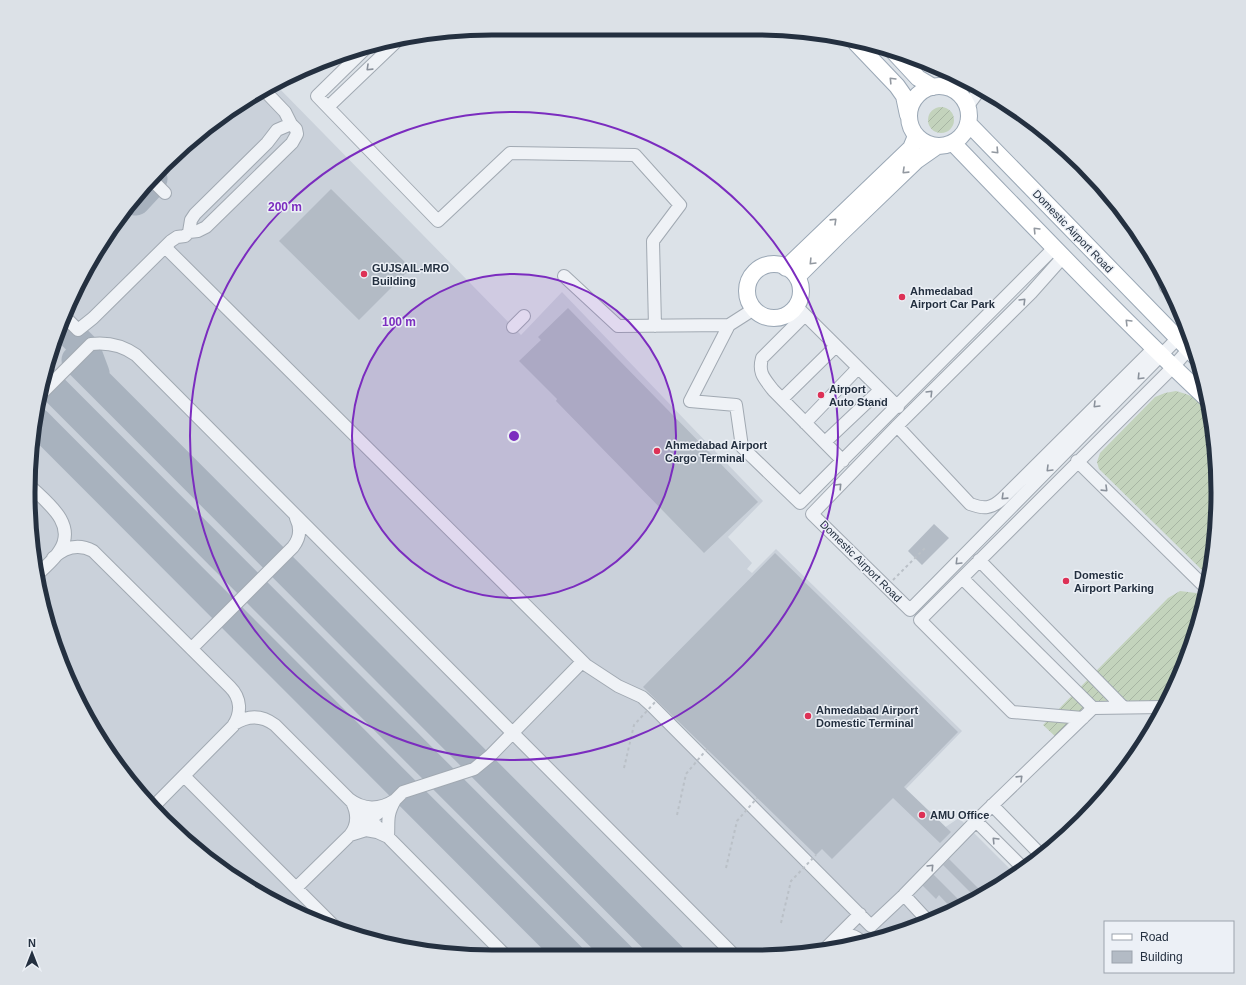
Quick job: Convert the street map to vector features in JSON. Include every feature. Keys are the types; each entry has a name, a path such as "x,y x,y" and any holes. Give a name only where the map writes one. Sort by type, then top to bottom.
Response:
{"main road":[{"path":"861,48 897,86 904,96 911,130 921,142 936,147 953,143 963,135 968,123 969,115 968,106 958,93 958,85 934,87 924,90 916,96 910,105 908,115"},
{"path":"900,59 918,78 934,87"},
{"name":"Domestic Airport Road","path":"968,123 1187,349"},
{"path":"792,272 911,148 916,136"},
{"path":"953,143 1059,253 1199,392"},
{"path":"792,272 839,235 916,161 936,147"},
{"path":"770,265 778,265 792,272 800,286 801,311 778,318 765,316 754,309 749,299 748,286 750,279 755,272 762,267 770,265"}],"street":[{"path":"328,107 391,47"},
{"path":"359,55 317,96 438,221 510,153 634,155 680,205 653,241 655,326"},
{"path":"968,106 977,93"},
{"path":"69,321 78,330 93,318 165,246 174,239 185,236 189,232 198,231 206,227 292,143 297,134 296,129 291,124 285,112 268,94"},
{"path":"189,232 191,220 195,214 267,143 277,130 291,124"},
{"path":"156,184 165,193"},
{"path":"165,246 582,662 618,686 642,697 652,706 871,926 904,895 976,820 1093,708"},
{"path":"754,309 729,326 690,401 736,405 742,447 800,503 1059,253"},
{"name":"Domestic Airport Road","path":"1059,253 1031,293 897,426 812,514 910,610 1144,373 1157,351 1187,349"},
{"path":"564,276 618,326 729,326"},
{"path":"843,461 772,390 760,368 762,358 801,311 898,407"},
{"path":"513,327 524,316"},
{"path":"48,387 91,344 107,343 122,347 136,355 729,950"},
{"path":"782,399 836,346"},
{"path":"1083,718 1012,712 920,620 1077,461 1173,367 1187,349"},
{"path":"897,426 970,504 980,508 988,508 1002,499 1157,351"},
{"path":"805,423 858,368"},
{"path":"825,442 880,390"},
{"path":"1077,461 1202,584"},
{"path":"35,491 57,513 63,522 65,532 64,542 60,551 42,570"},
{"path":"192,648 294,546 298,540 300,532 299,524 295,516"},
{"path":"294,546 305,541 313,540 321,543 327,548"},
{"path":"53,558 64,550 74,546 84,547 93,551 192,648 236,694 239,708 238,718 234,724 157,803"},
{"path":"979,560 1124,708"},
{"path":"962,578 1093,708 1157,707"},
{"path":"296,888 350,835 403,792 474,769 513,734 582,662"},
{"path":"234,724 250,718 261,718 271,722 500,950"},
{"path":"184,776 327,919"},
{"path":"349,799 360,805 372,808 384,806 395,800"},
{"path":"349,799 354,806 356,815 354,828 350,835"},
{"path":"388,837 387,820 395,800"},
{"path":"992,805 1036,851"},
{"path":"976,820 1019,864"},
{"path":"350,835 366,830 377,832 388,837"},
{"path":"904,895 924,917"},
{"path":"831,943 860,914"},
{"path":"831,943 840,936 849,934 857,938"}],"path":[{"path":"886,586 925,548"},
{"path":"624,768 634,725 657,700"},
{"path":"677,815 686,774 707,749"},
{"path":"726,868 737,821 757,798"},
{"path":"781,923 791,881 816,855"}],"shaded area":[{"path":"279,88 521,335 562,292 763,501 728,537 752,563 747,569 752,573 776,549 962,731 903,792 941,830 959,818 1011,870 956,903 901,926 843,941 783,949 492,950 433,946 403,941 345,926 290,903 238,873 191,836 169,816 130,771 112,747 82,695 70,668 59,640 44,582 36,522 35,492 39,433 44,403 59,345 70,317 82,290 112,238 149,191 169,169 191,149 238,112"}],"green space":[{"path":"941,107 950,111 954,120 950,129 941,133 932,129 928,120 932,111"},
{"path":"1176,391 1200,400 1202,403 1207,433 1211,492 1210,522 1204,572 1099,469 1097,462 1100,453 1155,397"},
{"path":"1180,591 1196,593 1199,596 1187,640 1160,703 1093,704 1058,739 1043,725 1168,598"}],"building":[{"path":"331,189 411,268 359,320 279,241"},
{"name":"Ahmedabad Airport Cargo Terminal","path":"568,308 758,502 704,553 519,361 541,340 538,337"},
{"path":"934,524 949,538 922,565 908,551"},
{"name":"Ahmedabad Airport Domestic Terminal","path":"775,553 958,732 904,787 951,832 940,843 893,798 832,859 822,849 816,855 643,687"},
{"path":"949,859 980,890 972,894 943,865"},
{"path":"930,871 960,901 949,906 939,895 936,899 919,882"}],"taxiway":[{"path":"65,328 86,349 95,373"},
{"path":"76,360 665,950"},
{"path":"49,384 614,950"},
{"path":"40,425 564,950"}],"place":[{"name":"GUJSAIL-MRO Building","path":"364,274"},
{"name":"Ahmedabad Airport Car Park","path":"902,297"},
{"name":"Airport Auto Stand","path":"821,395"},
{"name":"Ahmedabad Airport Cargo Terminal","path":"657,451"},
{"name":"Domestic Airport Parking","path":"1066,581"},
{"name":"Ahmedabad Airport Domestic Terminal","path":"808,716"},
{"name":"AMU Office","path":"922,815"}]}
